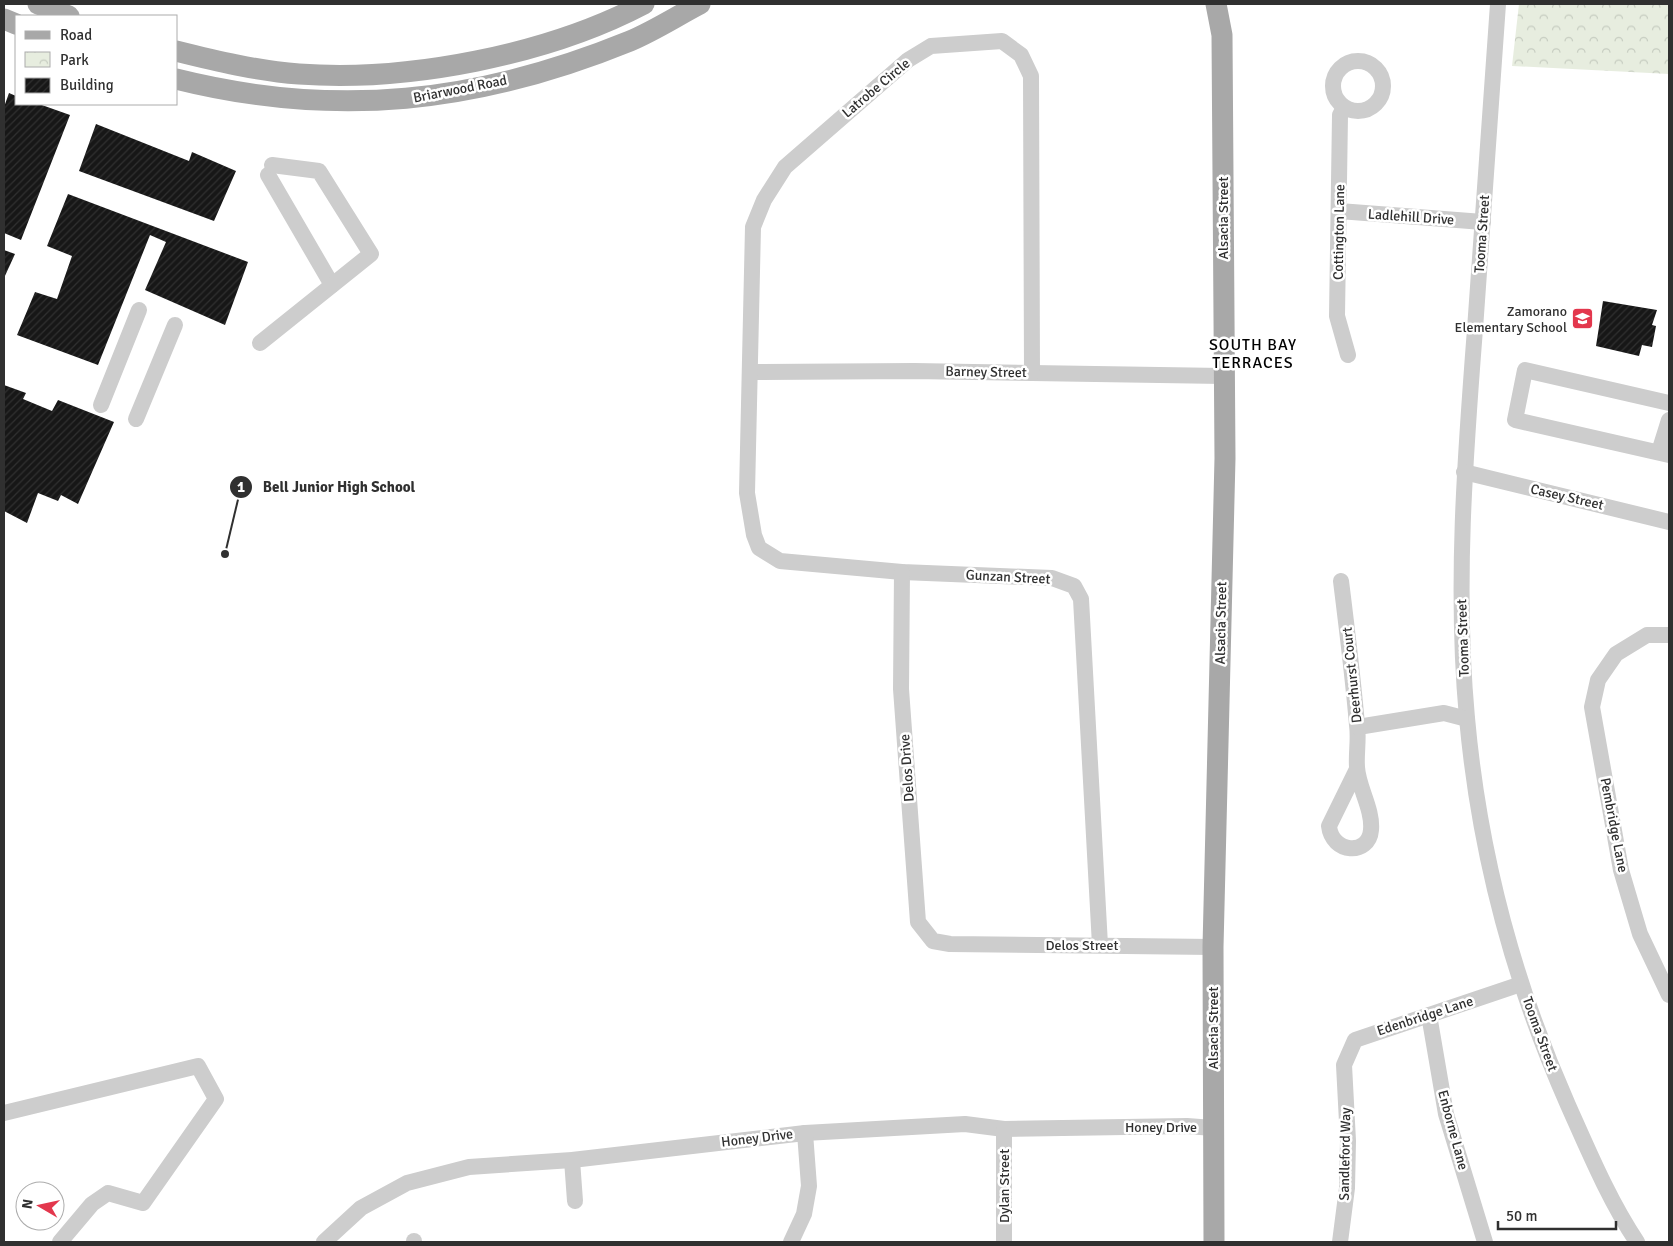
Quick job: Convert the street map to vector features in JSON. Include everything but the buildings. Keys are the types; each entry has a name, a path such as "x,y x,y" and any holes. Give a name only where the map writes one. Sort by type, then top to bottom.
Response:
{"main road":[{"path":"38,4 66,15"},
{"name":"Briarwood Road","path":"178,51 262,70 300,74 419,72 534,48 621,16 644,4"},
{"name":"Briarwood Road","path":"178,79 258,96 298,100 363,102 422,98 541,73 631,40 700,4"},
{"name":"Alsacia Street","path":"1214,1242 1213,947 1225,458 1222,35 1216,4"},
{"path":"298,100 304,89 351,90 369,74"}],"street":[{"name":"Tooma Street","path":"1498,4 1464,472 1462,625 1467,719 1473,773 1491,871 1521,984 1553,1072 1627,1227 1637,1242"},
{"name":"Latrobe Circle","path":"747,493 753,227 764,200 785,168 916,55 931,46 1002,41 1021,56 1031,76 1032,373"},
{"name":"Cottington Lane","path":"1344,108 1340,115 1337,316 1348,355"},
{"path":"260,343 371,254 320,171 270,170 332,285"},
{"name":"Ladlehill Drive","path":"1340,211 1483,222"},
{"path":"101,405 139,310"},
{"path":"136,419 175,324"},
{"path":"1669,404 1525,370 1515,420 1664,453 1669,420"},
{"name":"Barney Street","path":"750,372 1223,376"},
{"name":"Casey Street","path":"1464,472 1669,522"},
{"name":"Gunzan Street","path":"747,493 754,535 759,548 780,561 902,572 1052,578 1074,586 1081,600 1100,945"},
{"name":"Delos Drive","path":"902,572 901,688 918,922 933,941 950,944"},
{"name":"Deerhurst Court","path":"1341,581 1358,727 1357,769"},
{"name":"Pembridge Lane","path":"1669,635 1647,635 1616,654 1598,680 1592,707 1621,870 1640,934 1669,995"},
{"path":"1358,727 1444,713 1467,719"},
{"name":"Delos Street","path":"950,944 1213,947"},
{"name":"Edenbridge Lane","path":"1344,1065 1355,1040 1521,984"},
{"name":"Enborne Lane","path":"1429,1015 1446,1114 1485,1242"},
{"name":"Sandleford Way","path":"1340,1242 1347,1179 1348,1141 1344,1065"},
{"path":"4,1113 198,1066 216,1099 143,1203 108,1193 92,1204 60,1242"},
{"name":"Honey Drive","path":"324,1242 361,1208 407,1183 469,1167 572,1160 806,1132 965,1124 1004,1129 1187,1126 1213,1128"},
{"name":"Dylan Street","path":"1004,1129 1004,1242"},
{"path":"791,1242 804,1214 809,1186 806,1132"},
{"path":"572,1160 575,1201"}],"green space":[{"path":"1519,4 1669,4 1669,74 1512,66"}],"place":[{"name":"Zamorano Elementary School","path":"1583,319"},
{"name":"Bell Junior High School","path":"225,554"}],"district":[{"name":"SOUTH BAY TERRACES","path":"1253,354"}]}
